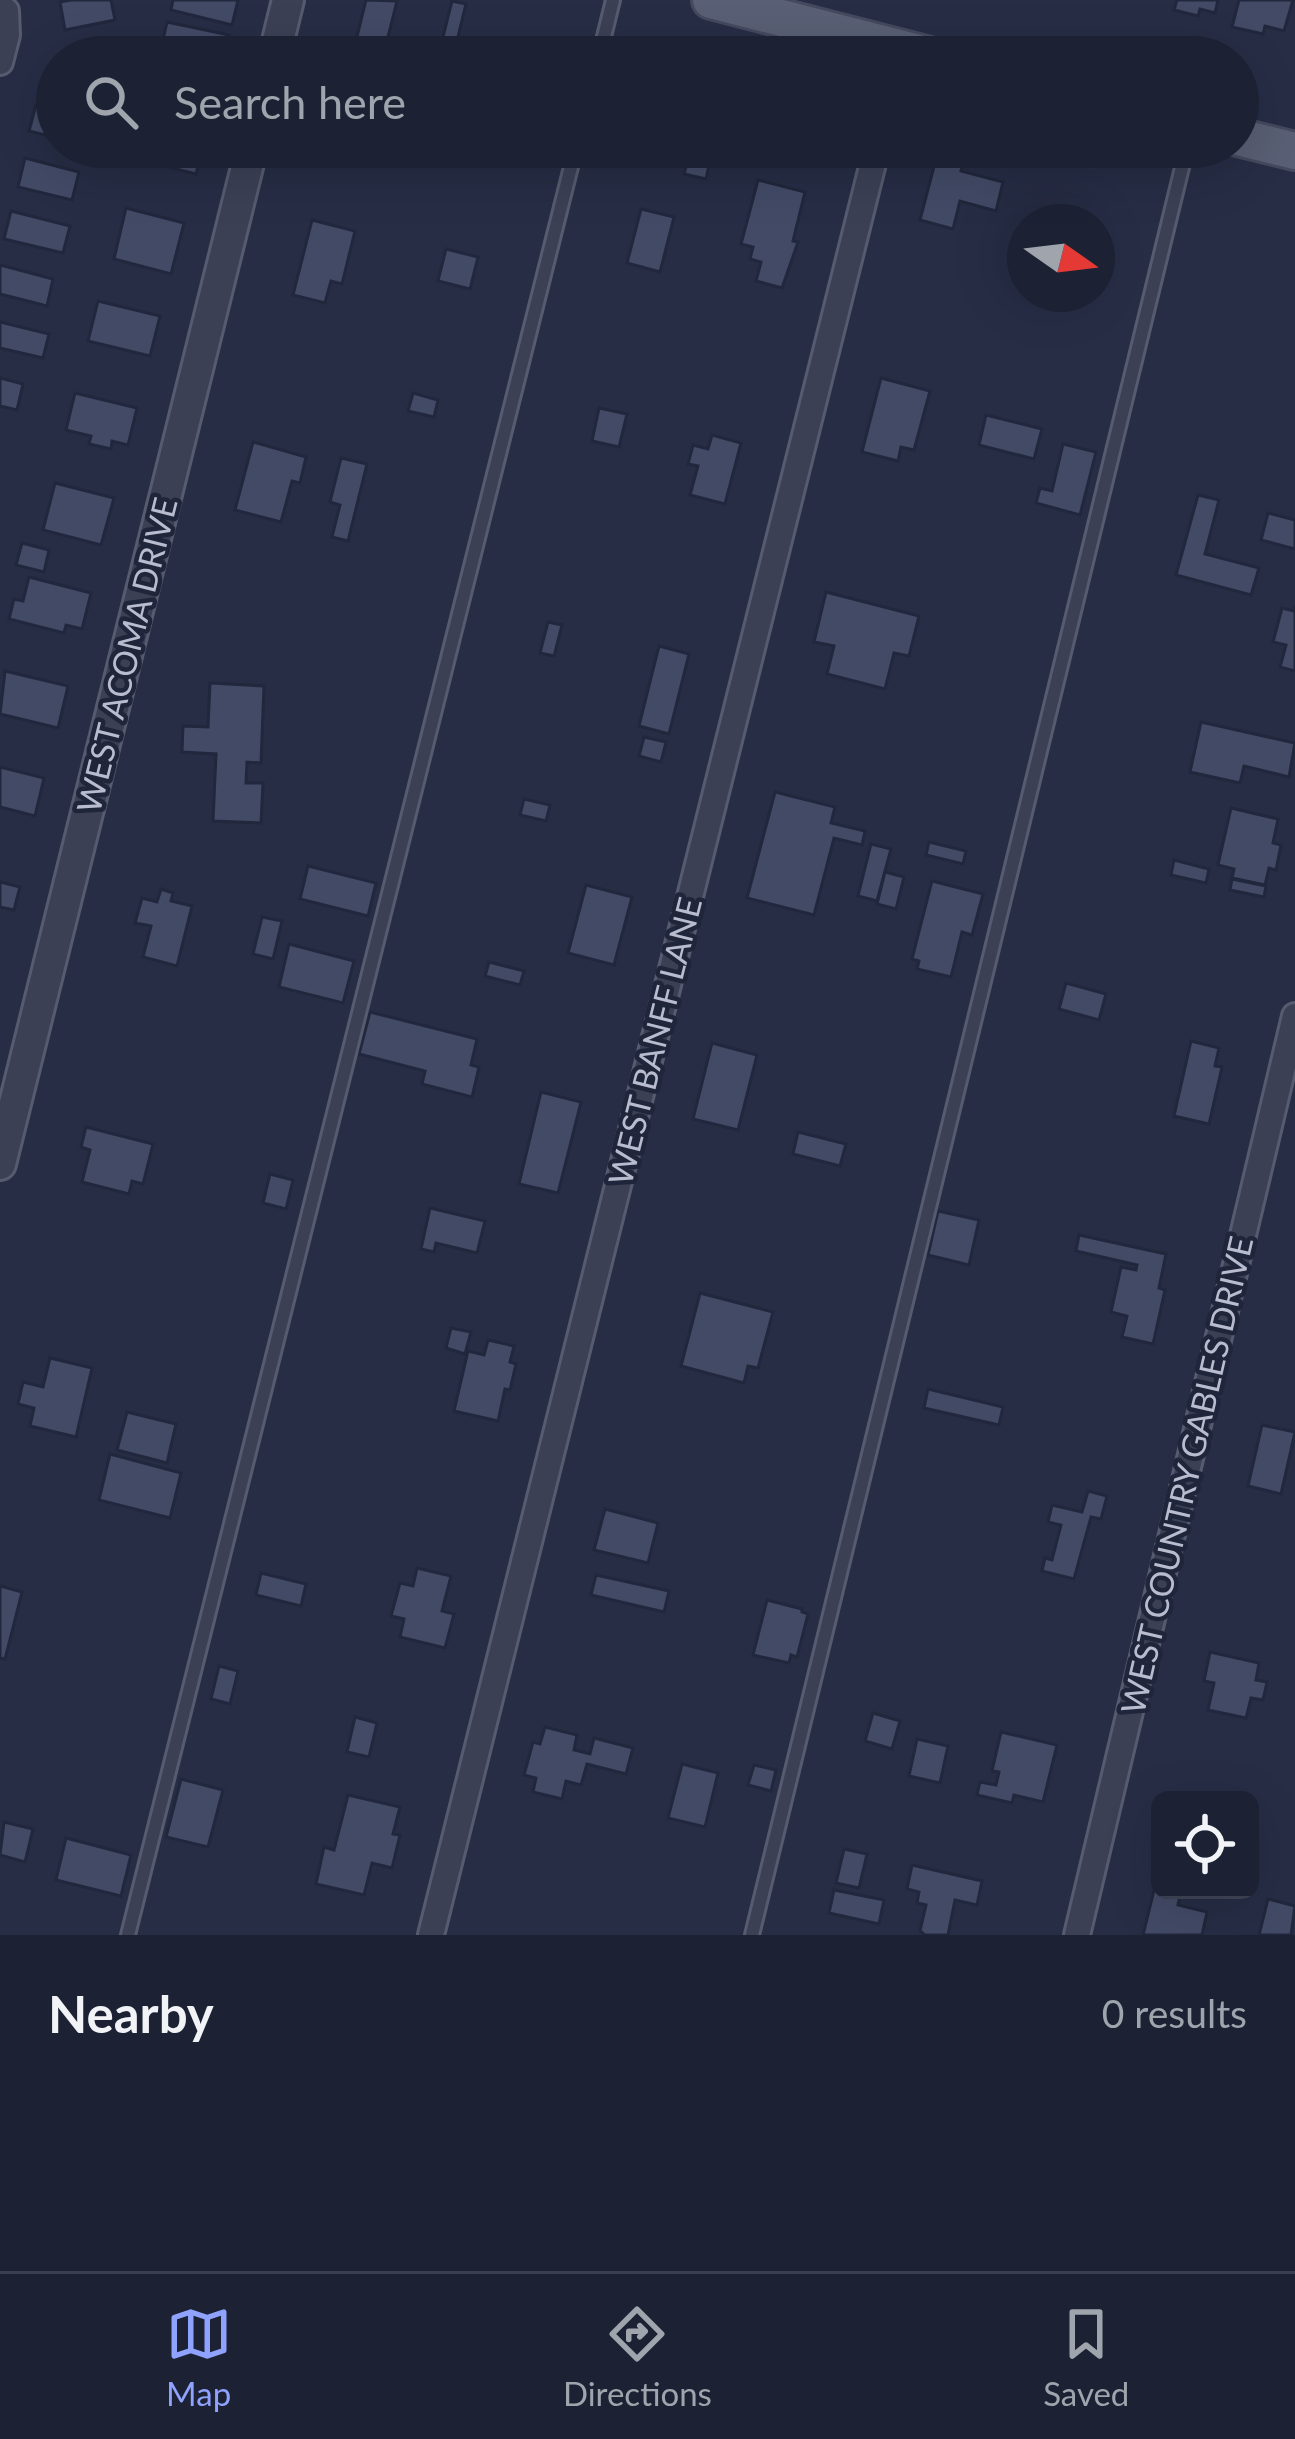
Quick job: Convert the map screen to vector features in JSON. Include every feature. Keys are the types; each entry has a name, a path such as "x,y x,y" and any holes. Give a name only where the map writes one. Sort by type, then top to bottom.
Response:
{"main road":[{"path":"711,0 845,36"},
{"path":"1259,142 1295,151"}],"street":[{"path":"279,36 288,0"},
{"path":"0,62 7,35 3,8"},
{"name":"WEST ACOMA DRIVE","path":"0,1164 10,1076 247,168"},
{"name":"WEST BANFF LANE","path":"431,1935 872,168"},
{"name":"WEST COUNTRY GABLES DRIVE","path":"1077,1935 1295,1016"}],"lane":[{"path":"604,36 613,0"},
{"path":"128,1935 571,168"},
{"path":"752,1935 1182,168"}],"building":[{"path":"111,0 115,20 65,30 60,2"},
{"path":"173,0 238,0 232,25 171,10"},
{"path":"366,0 397,1 388,36 357,36"},
{"path":"1177,0 1218,0 1215,13 1200,9 1198,16 1174,10"},
{"path":"1239,0 1293,0 1284,31 1265,26 1263,34 1232,27"},
{"path":"452,1 466,4 458,36 443,36"},
{"path":"167,22 229,35 229,36 164,36"},
{"path":"36,105 36,133 29,131"},
{"path":"25,158 36,161 36,168 79,172 72,200 18,187"},
{"path":"686,168 708,168 706,179 684,174"},
{"path":"934,168 962,168 1003,182 996,211 960,201 953,229 920,220"},
{"path":"758,180 805,192 793,241 798,242 782,288 756,281 761,262 750,259 753,247 741,244"},
{"path":"126,208 184,223 171,274 114,259"},
{"path":"641,209 674,217 660,272 627,263"},
{"path":"11,211 70,226 63,253 4,239"},
{"path":"312,220 355,231 342,284 331,281 325,303 293,295"},
{"path":"446,249 478,257 470,289 438,281"},
{"path":"0,265 53,279 47,306 0,294"},
{"path":"98,301 160,316 150,356 88,341"},
{"path":"0,322 49,334 43,358 0,348"},
{"path":"0,378 23,384 17,410 0,406"},
{"path":"881,378 930,391 914,450 901,447 898,461 862,452"},
{"path":"75,393 137,408 128,445 112,441 111,449 89,444 91,436 66,430"},
{"path":"413,393 438,400 434,417 408,411"},
{"path":"599,408 627,414 619,447 592,441"},
{"path":"986,415 1042,429 1034,459 979,445"},
{"path":"712,435 741,443 725,504 690,495 698,466 688,464 693,445 708,449"},
{"path":"253,442 306,457 300,483 292,481 281,522 235,510"},
{"path":"1063,444 1096,452 1080,515 1036,503 1040,488 1052,491"},
{"path":"341,458 367,464 348,541 332,537 340,505 330,502"},
{"path":"55,483 114,498 101,545 43,530"},
{"path":"1198,495 1219,500 1205,554 1259,568 1251,595 1176,575"},
{"path":"1268,513 1295,520 1295,549 1261,540"},
{"path":"22,543 49,550 44,572 16,565"},
{"path":"29,577 91,593 82,629 66,625 64,633 9,619 14,599 23,601"},
{"path":"826,592 919,616 909,656 894,653 885,689 827,674 834,646 814,642"},
{"path":"1295,606 1295,671 1280,667 1286,645 1273,642 1282,608 1294,611"},
{"path":"548,622 562,625 554,656 540,653"},
{"path":"659,646 689,654 669,734 639,726"},
{"path":"5,671 68,686 58,728 0,714"},
{"path":"210,683 264,686 261,763 247,762 246,783 263,783 261,823 213,821 216,754 182,752 183,726 208,727"},
{"path":"1201,722 1295,743 1289,777 1244,766 1240,783 1190,772"},
{"path":"644,737 666,742 661,762 639,756"},
{"path":"0,767 44,778 35,816 0,807"},
{"path":"775,792 835,807 831,823 865,831 862,845 834,838 814,915 747,898"},
{"path":"524,799 550,805 546,821 520,815"},
{"path":"1231,808 1278,819 1273,843 1281,845 1276,870 1269,868 1265,885 1232,878 1234,869 1218,865"},
{"path":"929,842 966,851 963,864 926,855"},
{"path":"871,844 891,849 877,901 858,896"},
{"path":"1174,860 1209,869 1206,883 1171,875"},
{"path":"308,866 376,883 368,916 300,899"},
{"path":"885,872 904,877 896,909 877,904"},
{"path":"1232,879 1266,886 1264,897 1230,890"},
{"path":"932,881 983,894 972,935 962,932 951,977 917,969 919,961 912,959"},
{"path":"0,882 20,887 14,910 0,907"},
{"path":"586,885 632,897 614,965 568,953"},
{"path":"161,889 173,893 171,901 192,906 177,966 143,957 151,926 135,923 142,898 157,902"},
{"path":"262,917 282,921 273,959 253,954"},
{"path":"289,944 354,961 343,1003 279,987"},
{"path":"489,962 524,971 520,985 485,976"},
{"path":"1066,983 1106,994 1099,1020 1059,1009"},
{"path":"370,1012 477,1039 471,1065 479,1067 472,1097 422,1084 425,1071 359,1054"},
{"path":"1191,1041 1219,1048 1215,1066 1222,1067 1209,1124 1174,1116"},
{"path":"712,1043 757,1055 738,1130 693,1119"},
{"path":"541,1092 581,1102 558,1193 519,1184"},
{"path":"86,1127 153,1144 143,1184 132,1181 129,1194 82,1182 90,1150 81,1147"},
{"path":"798,1132 846,1144 840,1166 793,1154"},
{"path":"270,1174 293,1180 286,1209 263,1203"},
{"path":"430,1208 485,1221 477,1253 436,1243 434,1252 421,1249"},
{"path":"938,1211 979,1220 969,1265 928,1255"},
{"path":"1079,1235 1166,1254 1159,1288 1165,1290 1153,1344 1122,1337 1127,1316 1111,1312 1121,1267 1136,1270 1137,1265 1076,1251"},
{"path":"700,1293 773,1312 758,1368 748,1366 744,1383 681,1366"},
{"path":"451,1328 471,1332 465,1354 446,1348"},
{"path":"488,1340 514,1346 510,1362 516,1364 498,1421 454,1411 468,1351 484,1355"},
{"path":"50,1358 92,1368 76,1437 30,1426 34,1408 18,1404 23,1382 43,1387"},
{"path":"928,1389 1003,1407 999,1425 924,1408"},
{"path":"127,1412 176,1424 167,1463 117,1450"},
{"path":"1262,1425 1295,1432 1281,1494 1248,1486"},
{"path":"110,1454 181,1473 170,1518 99,1500"},
{"path":"1088,1491 1107,1496 1101,1519 1091,1517 1074,1579 1042,1571 1045,1558 1052,1560 1061,1525 1048,1522 1052,1505 1082,1512"},
{"path":"605,1509 658,1523 648,1563 594,1550"},
{"path":"417,1568 451,1576 442,1611 454,1614 445,1648 400,1637 404,1619 391,1616 400,1583 413,1586"},
{"path":"261,1573 306,1584 301,1606 256,1595"},
{"path":"596,1575 669,1591 664,1612 591,1595"},
{"path":"0,1586 22,1592 5,1659 0,1658"},
{"path":"767,1600 808,1614 797,1657 791,1655 789,1663 753,1655"},
{"path":"1210,1652 1259,1663 1256,1680 1267,1682 1263,1700 1251,1698 1246,1718 1208,1710 1214,1683 1204,1681"},
{"path":"219,1666 238,1671 230,1704 211,1699"},
{"path":"873,1713 900,1721 892,1749 865,1741"},
{"path":"355,1717 377,1723 369,1757 347,1752"},
{"path":"545,1727 577,1735 574,1750 590,1754 594,1738 633,1748 626,1774 587,1764 581,1785 566,1781 562,1799 533,1792 536,1778 524,1775 533,1742 540,1744"},
{"path":"1001,1732 1057,1745 1043,1802 1014,1795 1012,1803 977,1795 980,1782 996,1785 999,1772 992,1771"},
{"path":"917,1739 948,1746 940,1783 909,1776"},
{"path":"682,1764 718,1773 705,1827 668,1818"},
{"path":"754,1765 776,1770 771,1791 748,1785"},
{"path":"181,1779 223,1790 208,1847 166,1837"},
{"path":"348,1795 400,1807 393,1834 400,1835 392,1868 372,1863 364,1895 316,1884 324,1847 334,1850"},
{"path":"4,1822 33,1829 25,1862 0,1855"},
{"path":"66,1838 131,1855 121,1896 56,1880"},
{"path":"844,1849 867,1854 859,1888 836,1883"},
{"path":"912,1865 982,1881 977,1905 955,1900 948,1935 920,1931 926,1905 917,1903 919,1892 907,1889"},
{"path":"834,1890 884,1900 879,1924 829,1913"},
{"path":"1152,1899 1179,1899 1178,1905 1207,1912 1202,1935 1143,1935"},
{"path":"1268,1899 1295,1906 1291,1935 1259,1935"}]}
